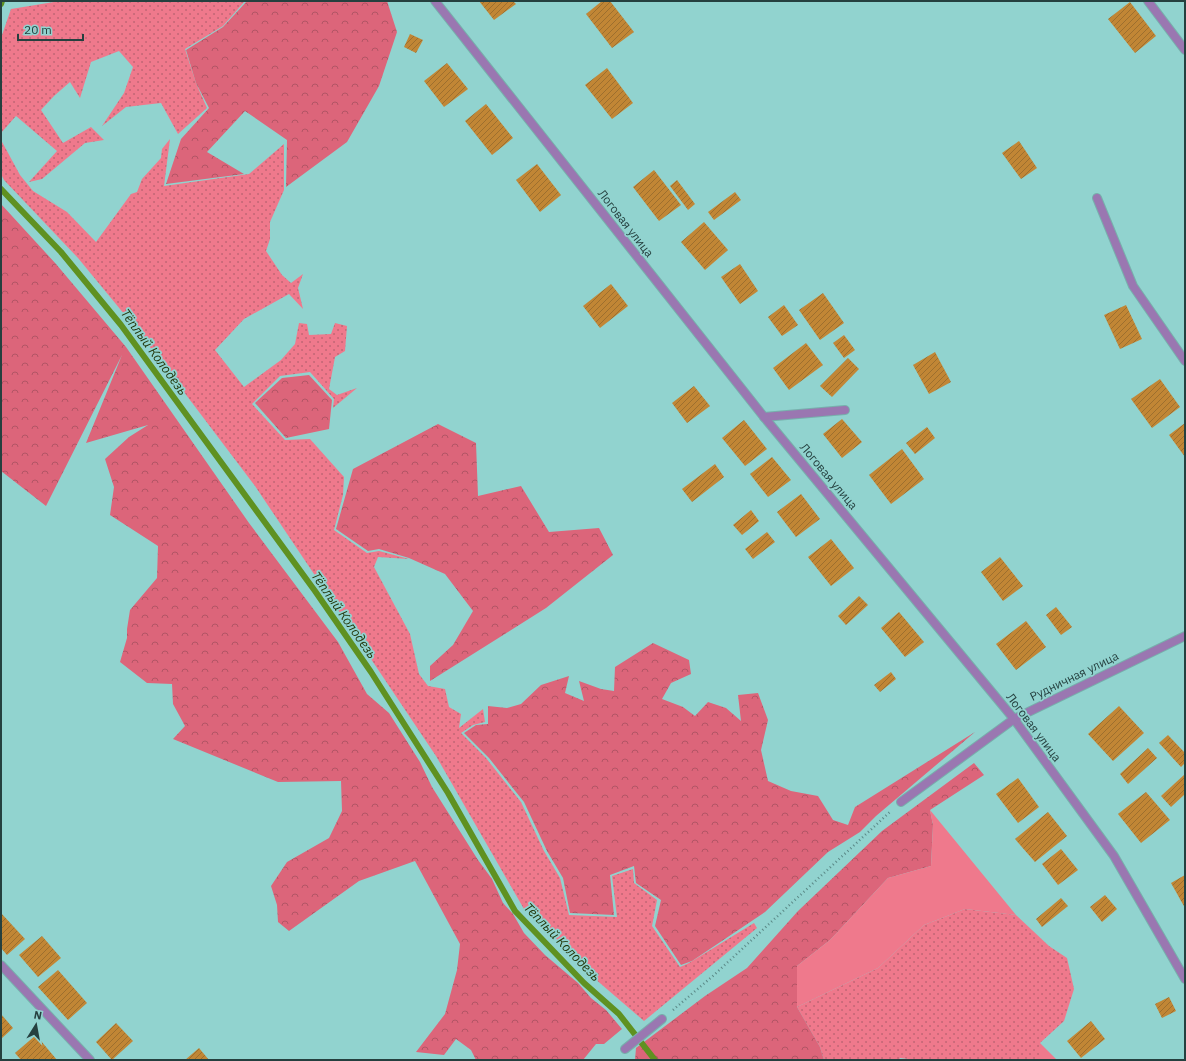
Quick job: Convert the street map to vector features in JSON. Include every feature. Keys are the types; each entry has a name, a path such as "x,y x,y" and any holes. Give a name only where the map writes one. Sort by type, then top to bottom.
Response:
{"street":[{"name":"Логовая улица","path":"435,1 764,417 1014,719 1114,856 1185,979"},
{"path":"1148,1 1185,50"},
{"path":"1097,198 1133,286 1185,361"},
{"path":"764,417 845,410"},
{"name":"Рудничная улица","path":"901,802 1014,719 1185,636"},
{"path":"1,965 90,1060"},
{"path":"625,1049 662,1019"}],"path":[{"path":"662,1019 714,975 901,802"}],"shaded area":[{"path":"60,1 245,1 223,26 185,49 196,83 207,108 178,134 161,103 126,107 102,126 124,93 133,67 119,51 91,62 80,98 70,82 41,110 63,143 91,127 104,140 85,143 42,179 29,182 57,151 16,116 1,133 1,38 11,9"},
{"path":"170,139 164,186 249,174 284,144 284,190 270,222 270,239 266,251 282,275 291,283 303,274 298,288 303,309 289,294 244,319 215,350 244,387 281,360 295,344 299,323 307,324 309,335 331,334 335,323 347,326 345,351 335,357 329,389 337,395 357,388 333,408 334,399 310,372 280,376 252,404 285,440 310,439 344,477 343,495 334,530 367,553 379,551 409,559 378,557 374,567 410,634 419,674 428,686 445,689 449,707 461,714 459,728 483,709 485,722 473,725 461,733 486,758 521,802 544,851 560,878 569,915 617,917 612,876 633,869 634,883 657,900 652,926 680,967 754,923 757,928 644,1021 572,959 545,924 524,909 436,756 255,486 134,326 78,258 4,180 1,174 1,140 20,175 33,191 67,212 96,242 131,194 137,192 142,179 161,158 162,149"},
{"path":"930,810 1016,915 965,909 924,925 878,968 797,1007 797,966 830,940 888,878 931,866 933,825"},
{"path":"965,909 1016,915 1049,946 1067,958 1074,989 1064,1021 1040,1043 1040,1060 916,1060 900,1058 899,1060 824,1060 820,1047 797,1007 878,968 924,925"},
{"path":"1040,1043 1057,1060 1040,1060"}],"green space":[{"path":"247,1 387,1 397,32 379,86 347,142 286,187 287,140 245,111 207,152 244,174 166,184 181,139 209,108 196,83 186,50 223,27"},
{"path":"1,204 56,264 126,347 249,523 338,642 367,694 389,713 420,762 432,787 478,860 492,879 503,903 513,914 524,933 545,955 578,983 591,998 606,1010 622,1029 604,1044 596,1044 583,1060 476,1060 471,1050 456,1039 444,1055 416,1052 445,1014 457,970 460,944 415,861 359,881 289,931 278,922 277,905 271,886 287,862 329,838 342,811 341,781 278,782 173,739 185,726 173,704 172,684 147,683 120,662 127,638 130,610 157,578 158,546 110,515 114,487 105,459 129,437 148,425 86,443 122,355 46,506 1,471"},
{"path":"309,375 332,400 329,429 286,438 255,403 282,378"},
{"path":"438,424 476,443 478,496 521,486 549,532 599,528 613,555 546,608 430,681 430,666 453,645 473,611 445,574 409,558 379,549 368,551 336,529 353,469"},
{"path":"653,643 689,660 691,674 671,683 662,699 683,707 695,716 708,702 726,708 741,721 738,695 758,693 768,720 761,750 768,781 791,791 818,796 833,820 848,825 855,807 975,732 876,816 860,832 828,852 765,912 692,961 681,965 655,926 661,900 636,883 634,866 610,875 614,915 570,913 563,878 547,851 524,802 489,758 464,733 476,725 488,724 488,706 507,708 521,704 541,685 569,676 565,693 584,701 579,681 601,689 614,691 615,667"},
{"path":"974,763 984,775 930,810 933,825 931,866 888,878 830,940 797,966 797,1007 820,1047 824,1060 635,1060 636,1048 705,996 747,968 798,911 882,831"}],"building":[{"path":"479,1 513,1 516,4 494,20"},
{"path":"602,1 610,1 634,32 612,48 586,14"},
{"path":"1130,2 1156,36 1135,53 1108,19"},
{"path":"410,34 423,40 416,53 404,47"},
{"path":"447,63 468,89 444,107 424,81"},
{"path":"607,68 633,103 612,119 585,85"},
{"path":"486,104 513,138 492,155 465,121"},
{"path":"1019,141 1037,168 1021,179 1002,153"},
{"path":"537,164 561,195 540,212 516,180"},
{"path":"654,170 681,205 659,221 633,187"},
{"path":"677,180 695,204 688,210 670,186"},
{"path":"735,192 741,200 714,220 708,212"},
{"path":"704,222 728,250 705,270 681,242"},
{"path":"740,264 758,291 740,304 721,277"},
{"path":"611,284 628,306 600,328 583,306"},
{"path":"823,293 844,323 820,340 799,310"},
{"path":"784,305 798,325 782,336 768,317"},
{"path":"1126,305 1142,339 1120,349 1104,315"},
{"path":"844,335 855,350 844,358 833,343"},
{"path":"806,343 823,365 789,390 773,368"},
{"path":"935,352 951,382 929,394 913,365"},
{"path":"848,358 859,369 832,397 820,386"},
{"path":"1160,379 1180,407 1152,428 1131,399"},
{"path":"694,386 710,406 687,423 672,403"},
{"path":"842,419 862,442 842,458 823,434"},
{"path":"744,420 767,449 745,466 722,438"},
{"path":"1185,423 1185,457 1169,435"},
{"path":"927,427 935,438 915,454 906,443"},
{"path":"902,449 924,479 891,504 869,475"},
{"path":"772,457 791,480 768,497 750,474"},
{"path":"715,464 724,477 692,502 682,489"},
{"path":"801,494 820,519 796,537 777,512"},
{"path":"751,510 759,521 742,535 733,525"},
{"path":"767,532 775,542 753,559 745,549"},
{"path":"831,539 854,568 831,586 808,557"},
{"path":"1000,557 1023,586 1003,601 981,572"},
{"path":"859,596 868,605 846,625 838,616"},
{"path":"1056,607 1072,627 1061,635 1046,615"},
{"path":"899,612 924,642 905,657 881,628"},
{"path":"1026,621 1046,647 1016,670 996,644"},
{"path":"891,672 896,679 880,692 874,685"},
{"path":"1119,706 1144,733 1113,761 1088,734"},
{"path":"1168,735 1185,753 1185,763 1181,767 1159,743"},
{"path":"1148,748 1157,758 1128,784 1120,774"},
{"path":"1185,774 1185,794 1171,807 1161,796"},
{"path":"1018,778 1039,807 1018,823 996,794"},
{"path":"1146,792 1170,820 1141,843 1118,814"},
{"path":"1048,812 1067,836 1035,862 1015,839"},
{"path":"1061,849 1078,870 1058,885 1042,864"},
{"path":"1185,875 1185,908 1171,883"},
{"path":"1105,895 1117,909 1102,922 1090,907"},
{"path":"1061,898 1068,906 1042,927 1036,919"},
{"path":"1,913 25,939 7,955 1,948"},
{"path":"42,936 61,958 38,977 19,955"},
{"path":"58,970 87,1003 68,1020 38,987"},
{"path":"1169,997 1176,1011 1162,1018 1155,1004"},
{"path":"1,1014 13,1028 1,1039"},
{"path":"1091,1021 1105,1039 1081,1058 1067,1041"},
{"path":"116,1023 133,1041 112,1060 96,1042"},
{"path":"36,1035 57,1060 21,1060 15,1053"},
{"path":"199,1048 209,1060 185,1060"}],"waterway":[{"name":"Тёплый Колодезь","path":"1,189 61,252 121,325 315,591 371,672 448,793 515,911 584,983 619,1014 655,1060"}]}
